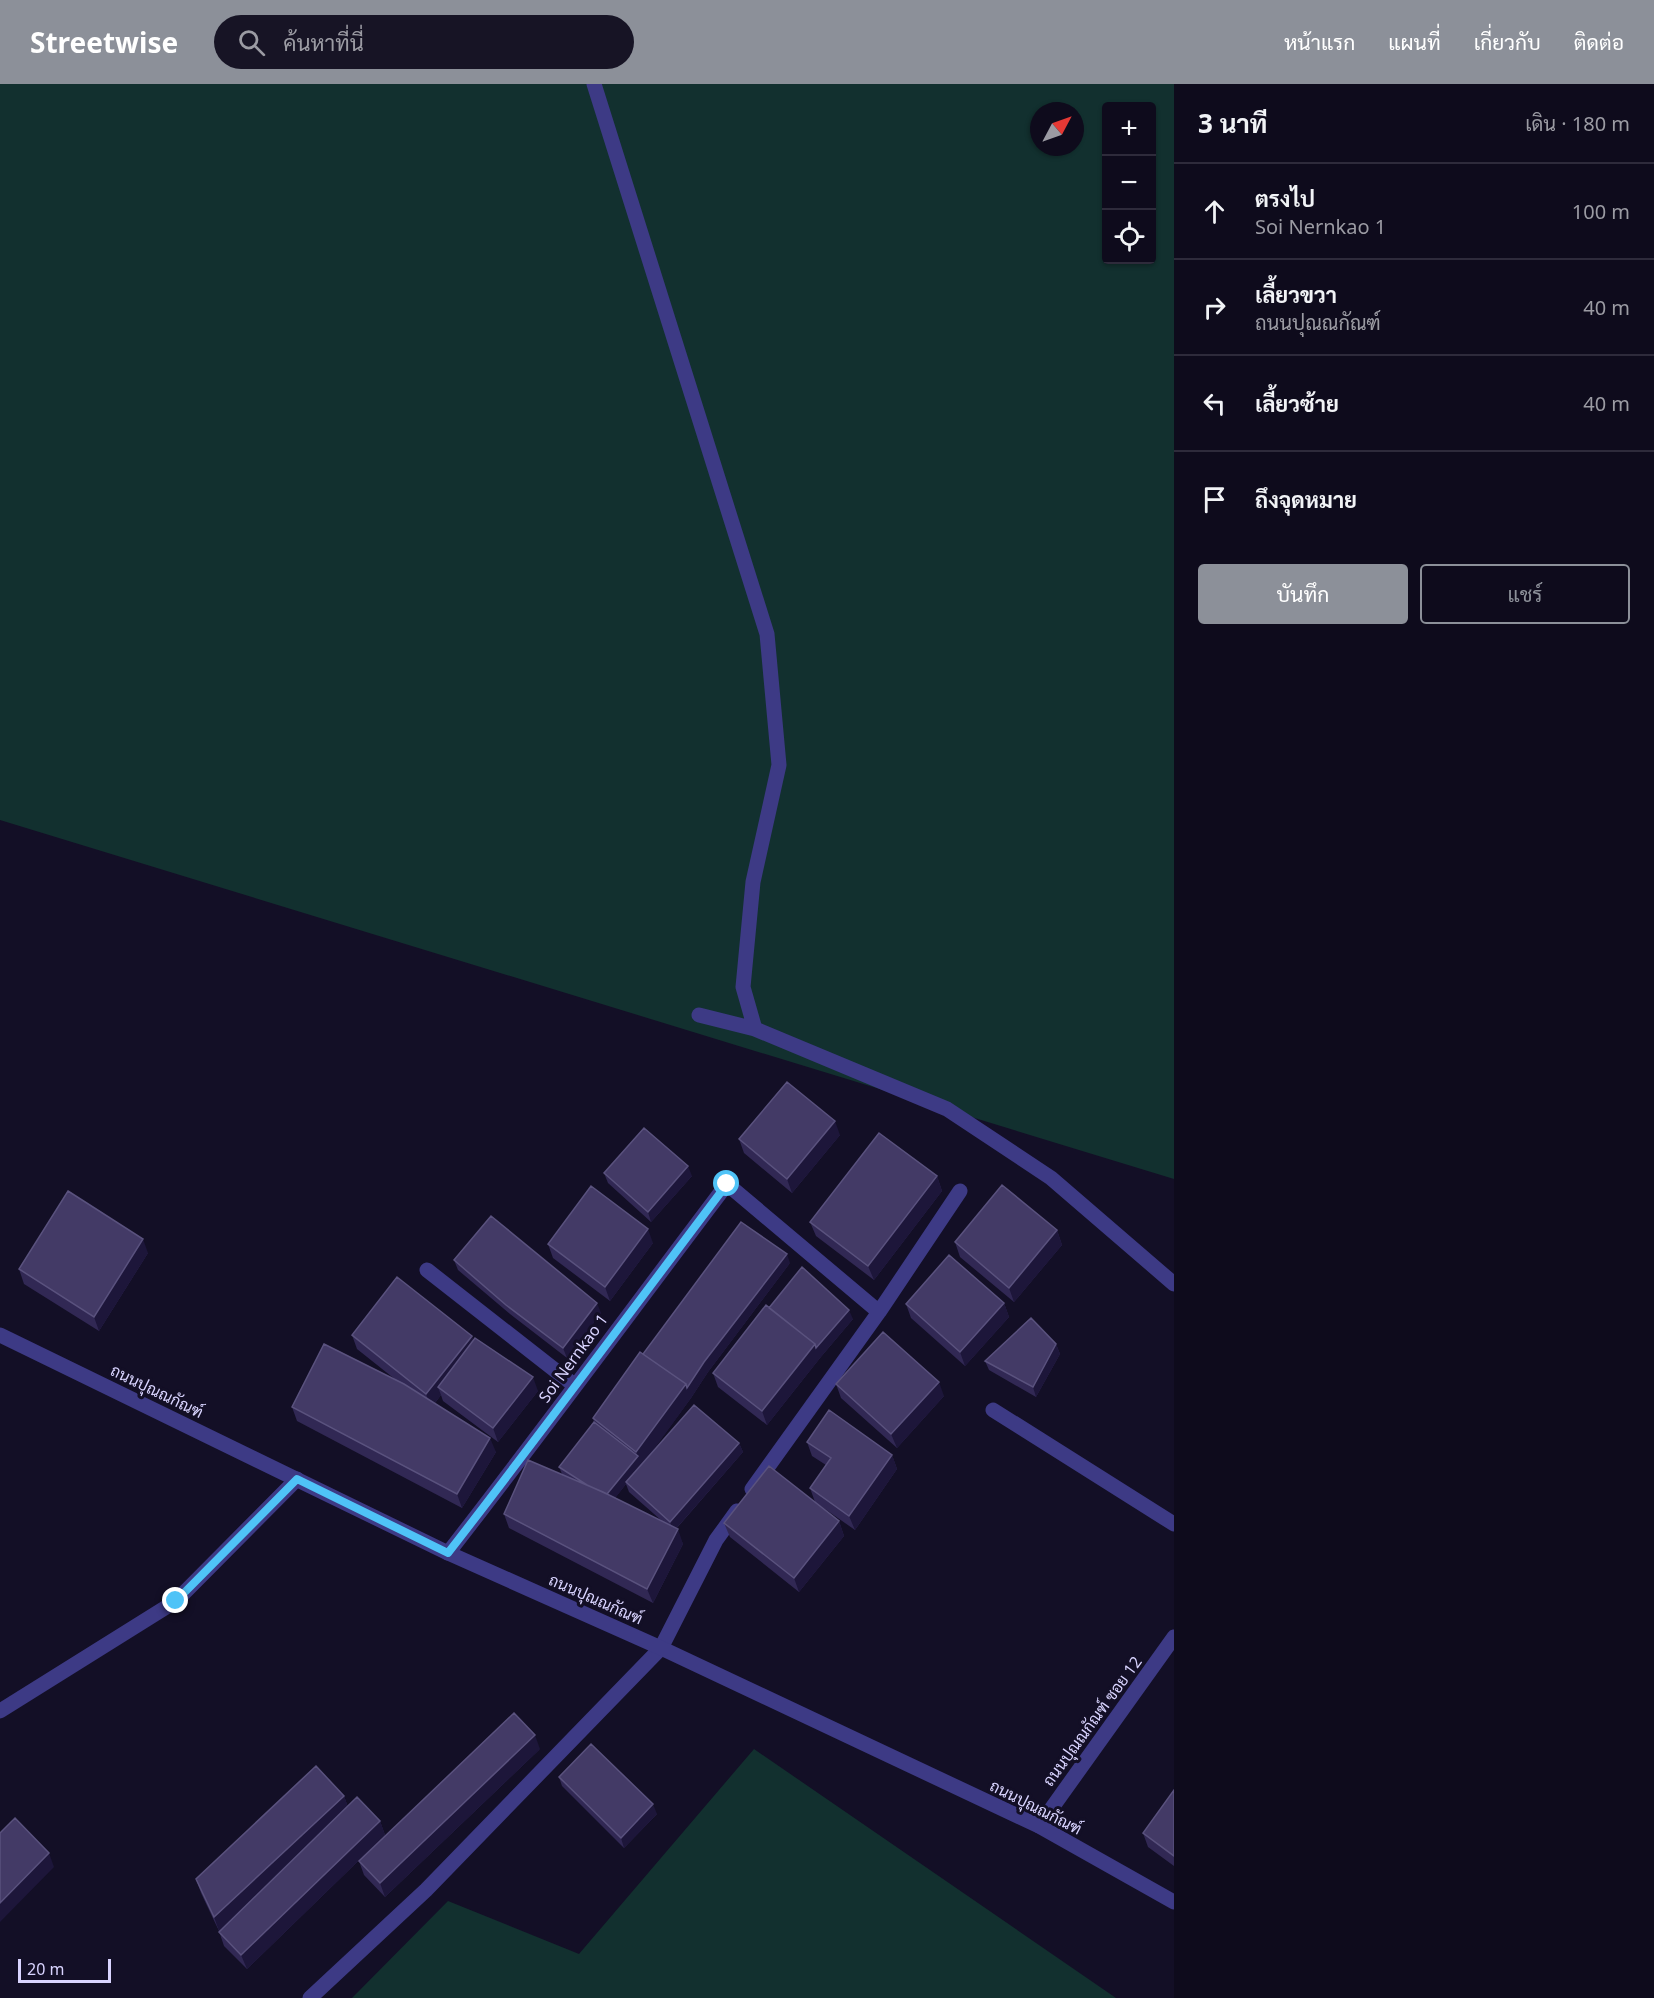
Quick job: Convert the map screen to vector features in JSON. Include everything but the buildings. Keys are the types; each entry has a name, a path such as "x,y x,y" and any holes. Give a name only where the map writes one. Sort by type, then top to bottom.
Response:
{"street":[{"path":"594,84 767,634 779,765 753,882 742,987 755,1029"},
{"path":"699,1015 755,1029 946,1109 1051,1178 1174,1284"},
{"name":"Soi Nernkao 1","path":"448,1553 534,1443 574,1385 727,1184 879,1312"},
{"path":"310,1998 426,1890 661,1648 716,1540 879,1312 960,1191"},
{"path":"427,1270 574,1385"},
{"name":"ถนนปุณณกัณฑ์","path":"0,1335 448,1553 661,1648 1039,1826 1174,1902"},
{"path":"993,1410 1174,1524"},
{"path":"0,1711 176,1601 297,1479"},
{"name":"ถนนปุณณกัณฑ์ ซอย 12","path":"1039,1826 1174,1637"}],"green space":[{"path":"0,84 1174,84 1174,1179 0,820"},
{"path":"754,1749 1116,1998 352,1998 448,1901 579,1954"}],"route":[{"path":"176,1601 297,1479 448,1553 534,1443 574,1385 727,1184"}]}
